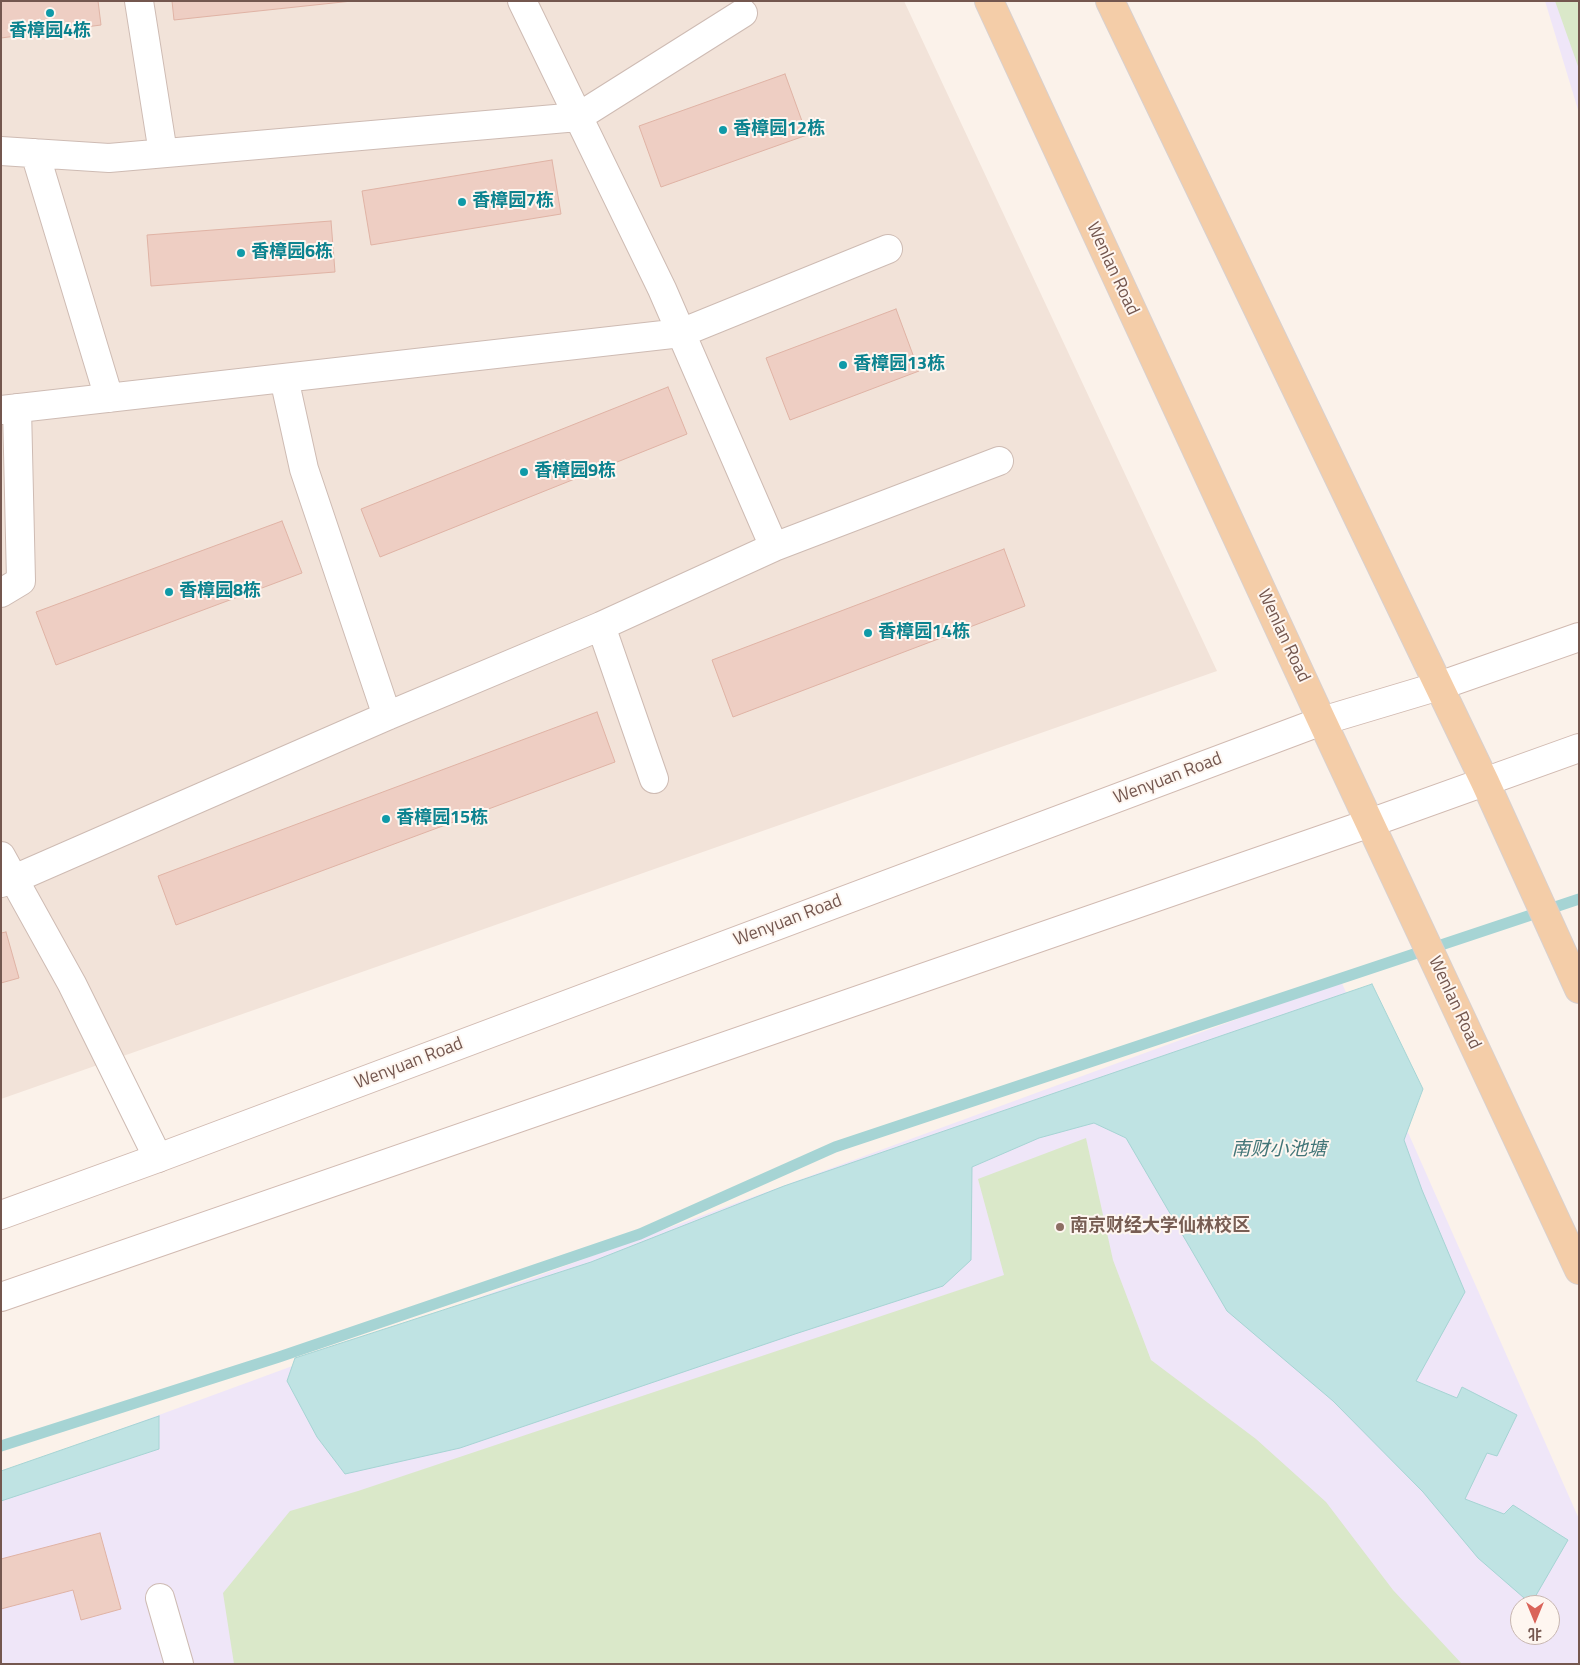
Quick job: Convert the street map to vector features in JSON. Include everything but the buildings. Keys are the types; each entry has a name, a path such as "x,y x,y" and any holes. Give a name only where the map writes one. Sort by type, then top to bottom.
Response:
{"main road":[{"name":"Wenlan Road","path":"989,1 1322,721 1579,1270"},
{"path":"1110,1 1485,782 1579,989"}],"street":[{"path":"139,1 163,153"},
{"path":"522,1 662,289 774,547"},
{"path":"1,151 110,158 578,117 743,13"},
{"path":"35,153 109,398"},
{"path":"1,593 21,582 9,409 681,333 888,249"},
{"path":"284,378 304,469 387,716"},
{"path":"8,881 387,716 601,626 774,547 999,461"},
{"path":"601,626 654,779"},
{"name":"Wenyuan Road","path":"1,1215 158,1158 1322,721 1439,686 1579,637"},
{"path":"1,1297 1370,823 1579,748"},
{"path":"1,856 8,881 72,984 158,1158"},
{"path":"160,1598 179,1664"}],"shaded area":[{"path":"1,1 904,1 1217,671 1,1099"},
{"path":"1545,1 1579,1 1579,113"},
{"name":"南京财经大学仙林校区","path":"1341,981 1579,1519 1579,1664 1,1664 1,1473"}],"green space":[{"path":"1555,1 1579,1 1579,69"},
{"path":"1086,1138 1113,1260 1151,1360 1256,1439 1326,1502 1393,1590 1462,1664 234,1664 223,1593 290,1511 358,1491 1004,1275 978,1179"}],"water":[{"name":"南财小池塘","path":"1372,984 1423,1089 1404,1140 1422,1190 1465,1292 1416,1381 1457,1398 1462,1387 1517,1415 1497,1456 1487,1453 1465,1499 1504,1514 1513,1505 1568,1540 1536,1595 1521,1595 1478,1558 1423,1492 1333,1401 1227,1311 1126,1138 1094,1123 1039,1138 972,1167 971,1260 943,1286 795,1334 460,1448 345,1474 317,1437 287,1381 295,1358 591,1262 784,1186"},
{"path":"159,1416 159,1449 1,1501 1,1471"}],"waterway":[{"path":"1,1446 279,1357 640,1234 835,1147 1579,899"}],"place":[{"name":"香樟园4栋","path":"50,13"},
{"name":"香樟园12栋","path":"723,130"},
{"name":"香樟园7栋","path":"462,202"},
{"name":"香樟园6栋","path":"241,253"},
{"name":"香樟园13栋","path":"843,365"},
{"name":"香樟园9栋","path":"524,472"},
{"name":"香樟园8栋","path":"169,592"},
{"name":"香樟园14栋","path":"868,633"},
{"name":"香樟园15栋","path":"386,819"},
{"name":"南京财经大学仙林校区","path":"1060,1227"}]}
